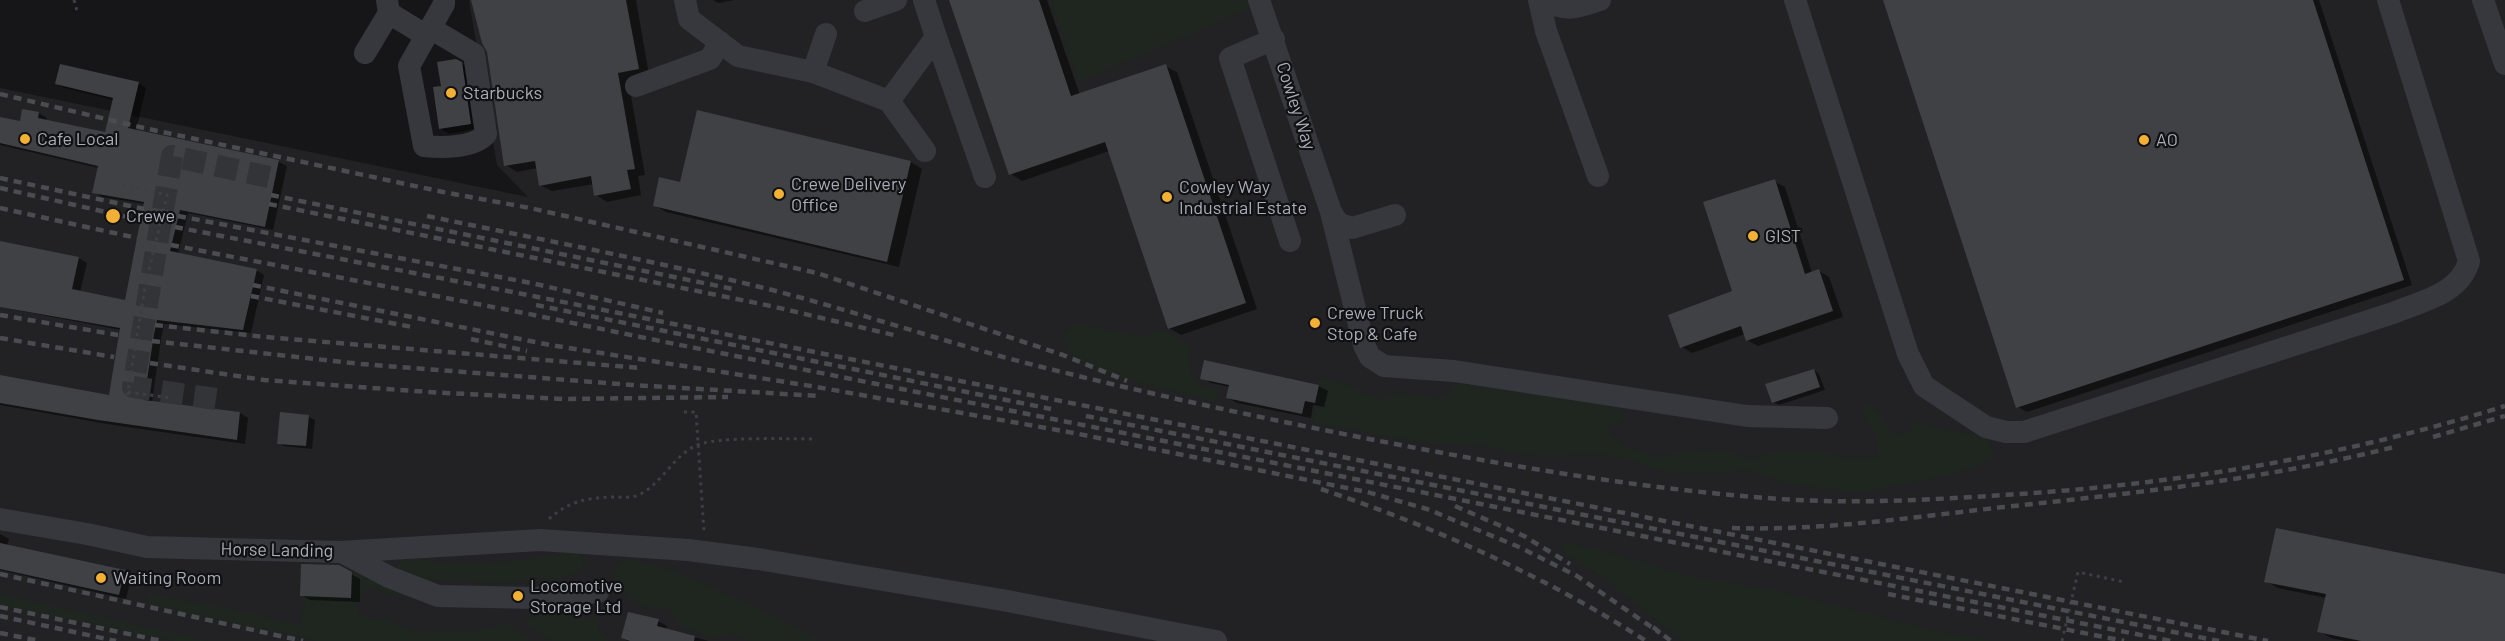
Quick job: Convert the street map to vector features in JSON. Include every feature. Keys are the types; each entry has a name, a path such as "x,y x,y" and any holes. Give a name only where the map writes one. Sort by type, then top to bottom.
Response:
{"street":[{"path":"365,53 388,7 427,32 474,54 486,134 480,140 439,147 424,146 409,66 427,32 444,4 444,0"},
{"path":"685,0 689,19 738,56 813,72 889,101 925,151"},
{"path":"865,10 896,0"},
{"path":"924,0 985,177"},
{"path":"1539,0 1546,31 1598,176"},
{"path":"1545,0 1558,7 1571,9 1600,0"},
{"path":"1795,0 1908,354 1924,386 1986,427 2006,432 2024,432 2393,313 2451,289 2465,274 2469,261 2388,0"},
{"path":"2483,0 2505,64"},
{"name":"Cowley Way","path":"1264,2 1331,212 1364,345 1370,357 1384,366 1454,371 1747,416 1827,418"},
{"path":"813,72 826,34"},
{"path":"889,101 936,37"},
{"path":"1274,39 1230,58 1290,242"},
{"path":"636,86 710,58 720,42"},
{"path":"1331,212 1338,223 1352,228 1395,215"},
{"name":"Horse Landing","path":"0,519 147,547 340,552 548,540 705,552 1002,600 1216,641"},
{"path":"340,552 350,554 389,577 438,596 536,598 598,592"}],"path":[{"path":"74,0 77,11"},
{"path":"122,185 167,195 145,287 127,397"},
{"path":"128,392 171,398"},
{"path":"684,412 696,412 705,552"},
{"path":"548,540 546,522 571,502 600,497 634,497 646,490 679,457 699,444 716,441 816,439"},
{"path":"2062,641 2078,572 2124,582"}],"shaded area":[{"path":"469,0 2505,0 2505,641 0,641 0,88 528,197 497,165"},
{"path":"1051,0 1259,0 1261,4 1079,82"},
{"path":"1079,323 1140,337 1165,329 1188,344 1190,369 1194,379 1206,387 1217,390 1218,397 1212,402 1099,371 1074,357 1063,339 1068,331"},
{"path":"1321,378 1336,380 1377,399 1392,393 1443,399 1457,383 1619,405 1623,418 1608,430 1622,446 1660,457 1693,450 1726,451 1746,459 1779,451 1821,452 1845,457 1878,459 1878,439 1862,413 1868,402 1896,435 1909,431 1916,420 1959,433 1986,435 1994,454 1982,464 1953,474 1860,493 1789,484 1748,470 1703,474 1663,471 1602,454 1535,456 1472,445 1413,441 1313,423"},
{"path":"1567,541 1687,575 1784,592 1927,629 1993,641 1683,641 1598,574 1574,561 1561,550"},
{"path":"574,549 583,556 584,566 577,573 556,579 539,578 518,583 436,579 405,596 395,596 370,586 357,602 359,614 392,622 417,632 479,630 507,623 531,641 316,641 150,605 148,601 149,594 246,612 300,626 306,596 352,599 353,571 364,565 395,568 405,559 411,558 461,564 489,563 560,555"},
{"path":"630,559 675,572 705,584 802,630 818,641 750,641 730,633 716,639 680,626 668,609 637,603 625,589 617,589 612,575 619,563"},
{"path":"0,594 210,641 175,641 0,605"},
{"path":"575,611 580,619 598,618 599,630 609,641 551,641 521,619"}],"building":[{"path":"471,0 626,0 639,69 618,73 635,169 627,170 631,189 594,196 591,176 539,186 535,161 504,166 487,52 482,43"},
{"path":"949,0 1039,0 1071,96 1166,64 1246,303 1168,329 1105,142 1009,175"},
{"name":"AO","path":"1883,0 2313,0 2404,280 2016,408"},
{"name":"Starbucks","path":"456,59 462,62 471,124 439,129 433,87 441,86 437,62"},
{"path":"60,64 139,82 128,128 279,160 265,227 180,210 170,251 257,269 243,330 157,320 144,400 240,412 237,440 0,403 0,375 109,395 120,328 0,307 0,241 79,257 72,289 125,300 144,202 92,193 98,166 0,143 0,117 20,121 22,109 39,112 38,118 105,132 113,98 55,84"},
{"name":"Crewe Delivery Office","path":"697,110 911,161 887,262 653,206 659,177 680,182"},
{"path":"1775,179 1805,274 1819,269 1833,311 1746,341 1741,326 1680,348 1668,315 1732,291 1703,202"},
{"path":"1204,360 1319,385 1315,403 1305,401 1302,414 1226,398 1229,385 1200,379"},
{"path":"1814,369 1820,387 1772,403 1765,384"},
{"path":"280,412 309,415 306,446 277,444"},
{"path":"2276,528 2505,574 2505,641 2361,641 2317,632 2326,594 2264,582"},
{"path":"0,543 125,570 119,595 0,569"},
{"path":"301,564 339,565 352,572 351,598 300,596"},
{"path":"628,612 659,619 657,626 695,636 694,641 630,641 621,638"}],"tunnel":[{"path":"216,399 133,387 172,156 269,177"}],"railway":[{"path":"0,94 144,128 443,192 530,208 817,273 1063,355 1127,381"},
{"path":"0,178 144,209"},
{"path":"0,188 141,220"},
{"path":"271,195 733,289"},
{"path":"269,204 771,306 898,336"},
{"path":"0,208 137,238"},
{"path":"178,216 531,283 663,313"},
{"path":"427,216 719,277 827,305 1026,363 1233,411 1463,457 1621,482 1727,495 1780,499 1892,501 2003,495 2130,484 2194,476 2319,454 2382,440 2505,406"},
{"path":"175,227 2268,641"},
{"path":"171,245 524,313 2171,641"},
{"path":"253,285 550,345 811,386 1074,433 1367,492 1427,509 1519,547 1577,576 1660,633"},
{"path":"251,296 412,327"},
{"path":"536,305 1051,409"},
{"path":"0,315 118,335"},
{"path":"155,325 265,337 641,368"},
{"path":"0,338 114,357"},
{"path":"471,339 527,351"},
{"path":"152,341 361,364 632,385 819,396"},
{"path":"150,363 264,380 428,392 564,399 728,397"},
{"path":"1086,416 2219,641"},
{"path":"2433,437 2505,416"},
{"path":"1732,528 1800,527 1868,522 2152,490 2251,476 2349,458 2398,446"},
{"path":"1321,489 1447,537 1529,574 1608,617 1646,641"},
{"path":"1455,506 1524,536 1570,564"},
{"path":"0,574 303,641"},
{"path":"1888,594 2124,641"},
{"path":"0,607 162,641"},
{"path":"0,616 116,641"},
{"path":"1653,627 1671,641"},
{"path":"0,633 40,641"}],"place":[{"name":"Starbucks","path":"451,93"},
{"name":"Cafe Local","path":"25,139"},
{"name":"AO","path":"2144,140"},
{"name":"Crewe Delivery Office","path":"779,194"},
{"name":"Cowley Way Industrial Estate","path":"1167,197"},
{"name":"Crewe","path":"113,216"},
{"name":"GIST","path":"1753,236"},
{"name":"Crewe Truck Stop & Cafe","path":"1315,323"},
{"name":"Waiting Room","path":"101,578"},
{"name":"Locomotive Storage Ltd","path":"518,596"}]}
